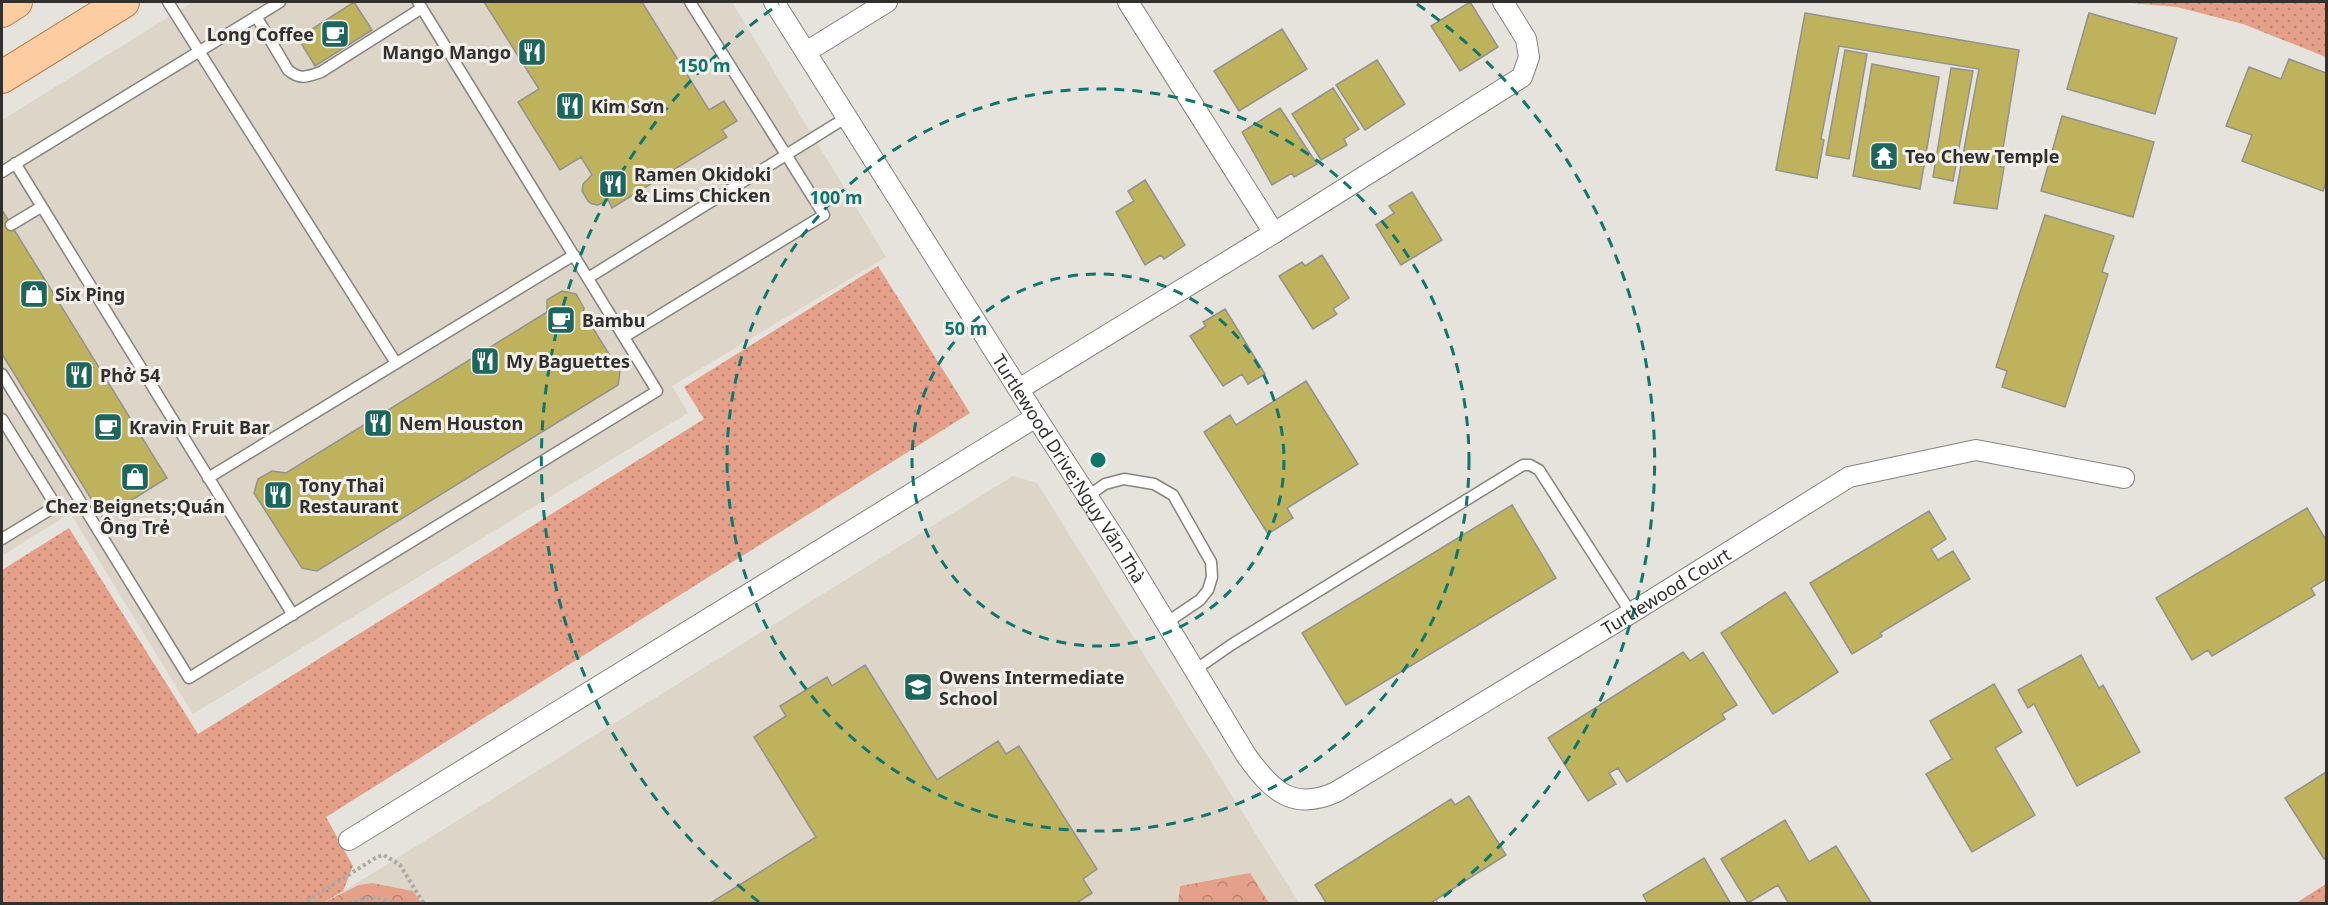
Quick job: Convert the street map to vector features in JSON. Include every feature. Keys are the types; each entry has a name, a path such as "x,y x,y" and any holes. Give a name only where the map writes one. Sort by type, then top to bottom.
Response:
{"main road":[{"path":"2,11 16,2"},
{"path":"2,76 123,2"}],"street":[{"name":"Turtlewood Drive;Ngụy Văn Thà","path":"774,2 1088,496 1246,755"},
{"path":"806,52 888,2"},
{"path":"1128,2 1274,233"},
{"path":"1019,389 1274,233 1522,77 1529,57 1526,39 1503,2"},
{"path":"349,840 1036,417"},
{"name":"Turtlewood Court","path":"1246,755 1264,780 1281,794 1299,800 1321,799 1631,613 1849,477 1976,450 2124,478"}],"lane":[{"path":"168,2 396,363"},
{"path":"2,172 280,2"},
{"path":"624,337 824,215 690,2"},
{"path":"2,374 189,678 657,391 420,5 321,72 303,78 295,76 288,70 256,16"},
{"path":"588,278 847,117"},
{"path":"15,164 293,615"},
{"path":"11,225 41,207"},
{"path":"208,478 574,255"},
{"path":"2,419 56,506 2,539"},
{"path":"1195,670 1251,632 1523,465 1530,465 1539,470 1631,613"},
{"path":"1088,496 1105,484 1124,479 1154,484 1173,495 1211,562 1212,577 1208,590 1200,600 1166,623"}],"path":[{"path":"302,903 377,857 384,855 400,865 424,903"},
{"path":"349,903 370,897 393,903"}],"shaded area":[{"path":"193,2 732,2 886,257 672,386 688,413 193,714 70,513 2,556 2,120"},
{"name":"Owens Intermediate School","path":"1013,476 1037,483 1299,903 323,904"}],"green space":[{"path":"2120,2 2326,2 2326,57 2243,24 2177,7"},
{"path":"878,266 970,413 326,817 353,866 343,891 323,903 2,904 2,570 69,528 198,734 704,419 684,387"},
{"path":"1250,873 1269,903 1178,903 1180,886"},
{"path":"372,883 413,891 421,903 323,903 359,885"},
{"path":"2326,884 2326,903 2296,903"}],"building":[{"path":"354,2 372,30 315,66 298,38"},
{"path":"484,2 642,2 709,110 724,101 737,121 722,130 727,137 612,208 608,200 598,205 592,204 582,191 583,184 592,175 581,157 560,170 518,102 539,89"},
{"path":"1470,2 1498,47 1460,71 1431,26"},
{"path":"1805,13 2019,50 2000,167 2004,167 1997,209 1954,203 1979,69 1839,46 1821,139 1824,140 1817,178 1776,170"},
{"path":"2089,13 2177,38 2155,114 2067,89"},
{"path":"1282,29 1307,69 1239,111 1214,71"},
{"path":"1845,50 1867,54 1849,159 1826,155"},
{"path":"2289,59 2326,73 2326,182 2323,191 2242,161 2252,135 2226,126 2249,67 2281,79"},
{"path":"1377,60 1405,104 1365,130 1336,85"},
{"path":"1872,64 1939,77 1920,189 1853,176"},
{"path":"1951,68 1973,71 1953,181 1933,177"},
{"path":"1333,88 1359,129 1344,139 1347,145 1321,160 1292,114"},
{"path":"1280,108 1317,164 1294,177 1292,173 1272,185 1242,132"},
{"path":"2062,116 2154,142 2133,217 2041,191"},
{"path":"1145,180 1185,245 1164,259 1161,255 1145,265 1116,212 1134,201 1128,191"},
{"path":"1412,192 1442,240 1401,265 1376,225 1394,213 1389,206"},
{"path":"2,210 167,478 103,518 2,354"},
{"path":"2045,215 2114,236 2102,272 2108,274 2065,407 2002,387 2007,371 1996,367"},
{"path":"1322,255 1349,298 1333,309 1337,314 1313,329 1279,276 1302,262 1305,266"},
{"path":"562,291 576,294 584,308 583,312 620,372 618,385 317,571 302,568 254,493 258,479 272,471 286,473 547,312 547,300"},
{"path":"1225,309 1265,374 1248,384 1242,374 1223,386 1190,336 1206,326 1203,322"},
{"path":"1306,381 1358,464 1287,508 1293,518 1268,534 1204,432 1230,415 1236,425"},
{"path":"1512,505 1556,578 1346,705 1302,633"},
{"path":"2307,508 2326,540 2326,579 2311,588 2315,595 2212,656 2208,650 2192,660 2156,598"},
{"path":"1929,511 1946,539 1931,549 1938,560 1953,551 1970,579 1880,633 1882,636 1852,654 1810,583"},
{"path":"1785,592 1838,672 1773,714 1721,633"},
{"path":"1683,652 1690,661 1703,652 1737,705 1722,714 1725,719 1627,782 1618,768 1609,773 1616,784 1588,801 1548,738"},
{"path":"2081,655 2099,688 2103,685 2140,752 2077,786 2034,704 2028,708 2018,690"},
{"path":"865,665 937,780 998,741 1006,754 1019,746 1097,869 1083,879 1092,893 1075,904 709,904 816,837 754,737 786,716 780,706 827,677 832,686"},
{"path":"1994,684 2022,732 1995,748 2035,815 1972,852 1926,774 1952,759 1930,721"},
{"path":"2326,772 2326,858 2324,859 2285,798"},
{"path":"1469,796 1506,855 1429,904 1327,904 1315,885 1451,799 1455,805"},
{"path":"1785,820 1809,862 1836,846 1872,904 1789,904 1778,885 1748,903 1721,859"},
{"path":"1704,858 1731,904 1648,904 1643,895"}],"place":[{"name":"Long Coffee","path":"335,34"},
{"name":"Mango Mango","path":"532,52"},
{"name":"Kim Sơn","path":"570,106"},
{"name":"Teo Chew Temple","path":"1884,156"},
{"name":"Ramen Okidoki & Lims Chicken","path":"613,184"},
{"name":"Six Ping","path":"34,294"},
{"name":"Bambu","path":"561,320"},
{"name":"My Baguettes","path":"485,361"},
{"name":"Phở 54","path":"79,375"},
{"name":"Nem Houston","path":"378,423"},
{"name":"Kravin Fruit Bar","path":"108,427"},
{"name":"Chez Beignets;Quán Ông Trẻ","path":"135,477"},
{"name":"Tony Thai Restaurant","path":"278,495"},
{"name":"Owens Intermediate School","path":"918,687"}]}
